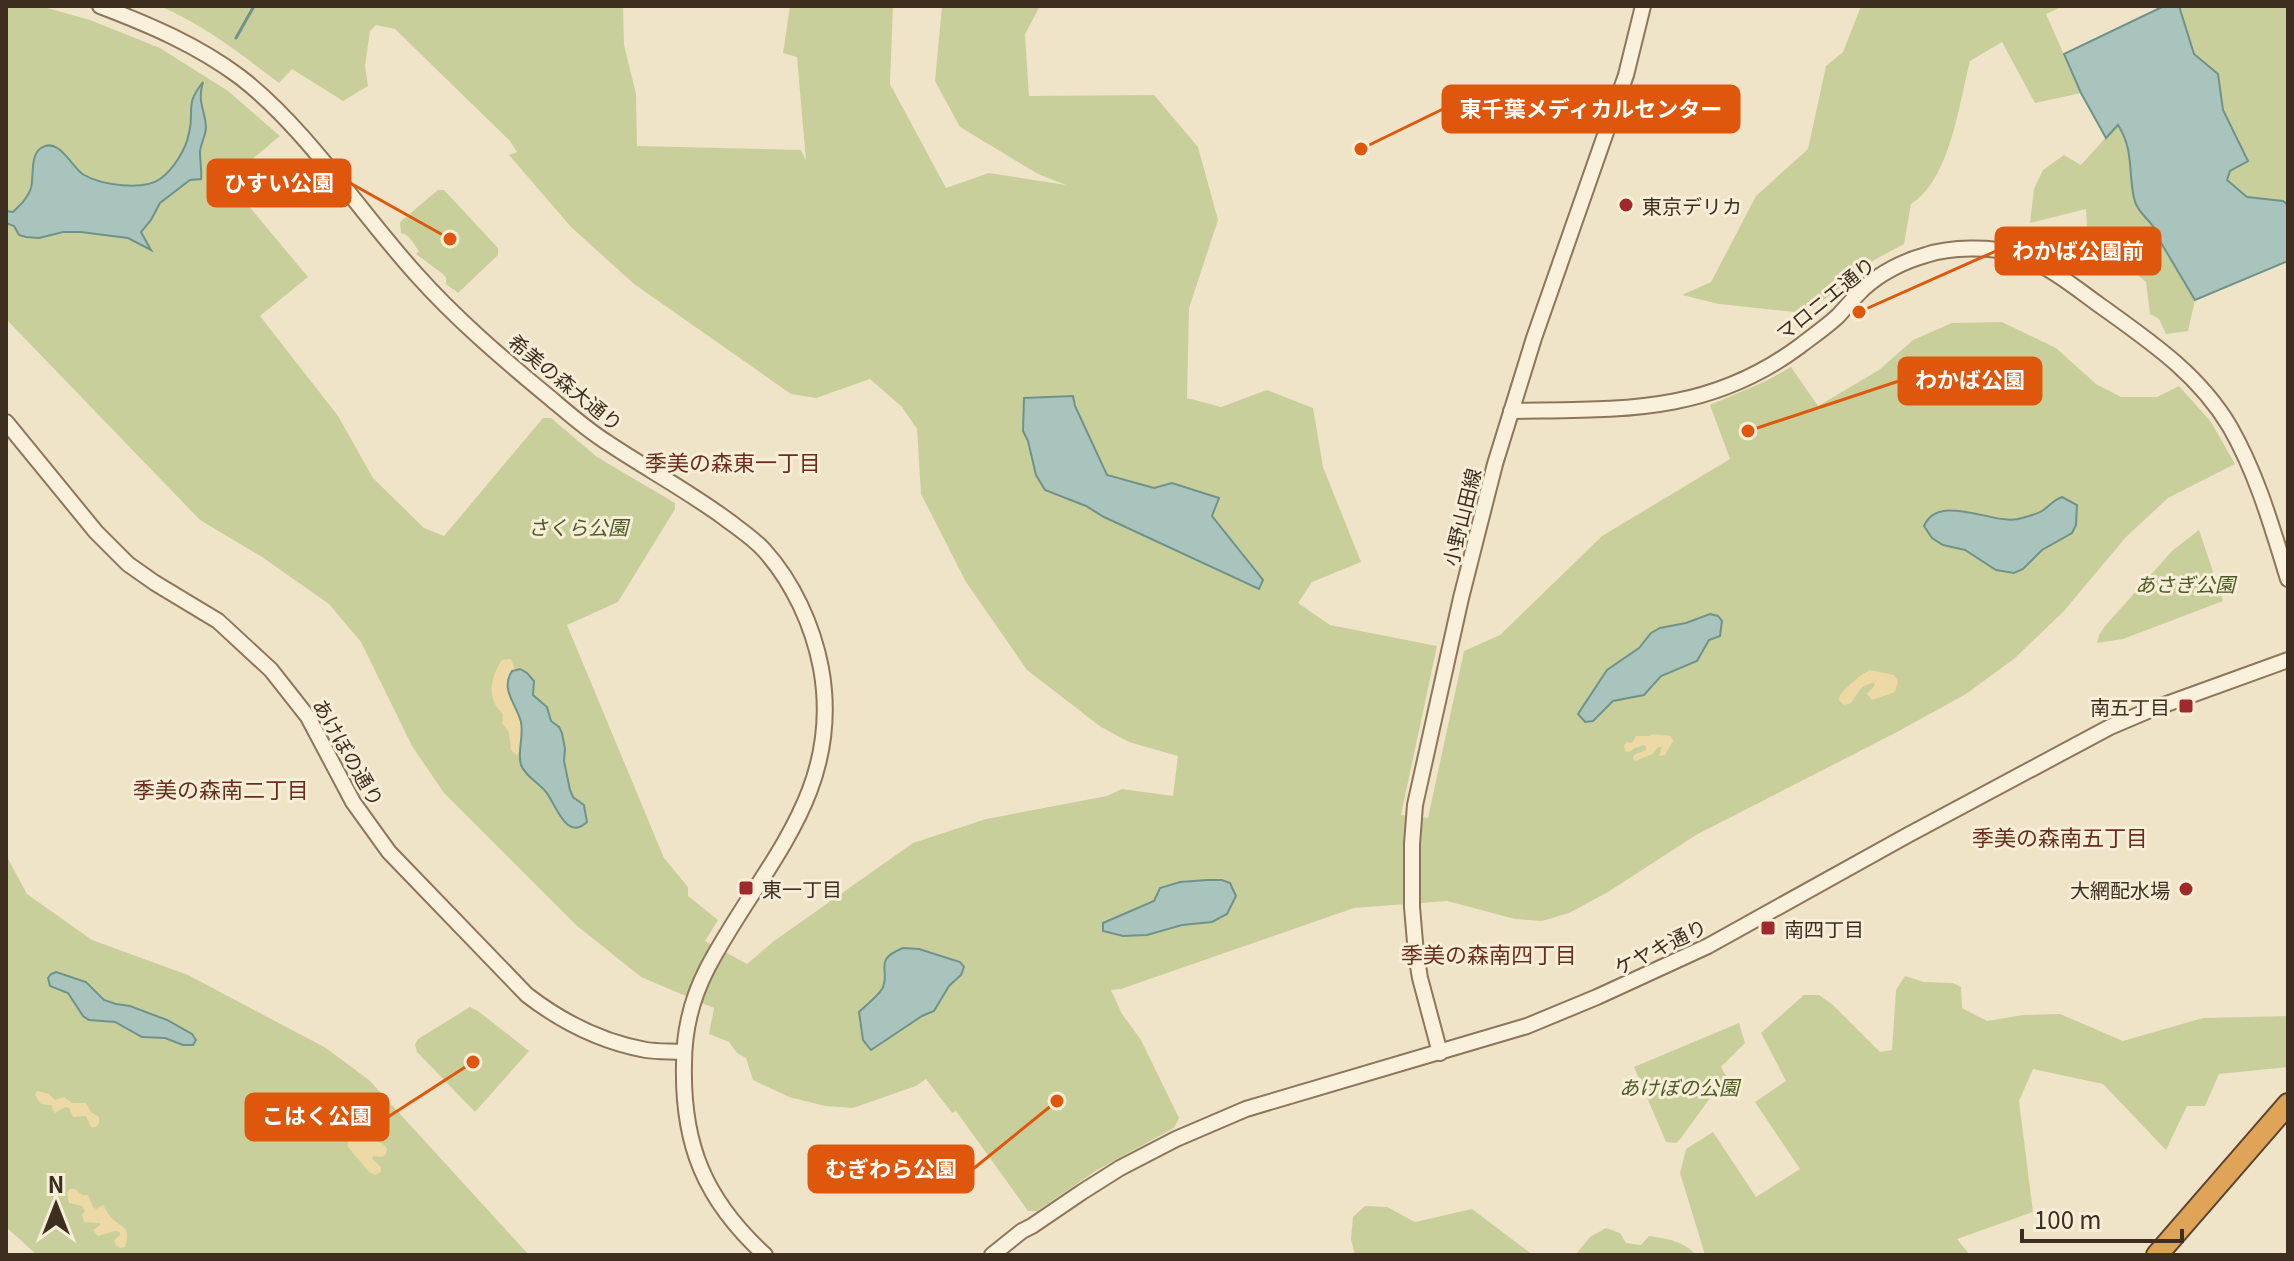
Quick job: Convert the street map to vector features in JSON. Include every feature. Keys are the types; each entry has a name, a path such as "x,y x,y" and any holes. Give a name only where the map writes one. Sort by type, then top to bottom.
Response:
{"highway":[{"path":"2157,1255 2288,1104"}],"street":[{"name":"希美の森大通り","path":"100,6 149,24 195,47 241,78 284,117 412,270 485,342 591,432 691,494 753,540 784,575 802,609 821,669 824,734 818,768 799,819 704,973 692,1008 684,1052 685,1118 693,1148 705,1177 735,1226 765,1255"},
{"name":"小野山田線","path":"1440,1053 1420,978 1412,907 1415,805 1472,552 1511,411 1626,75 1643,6"},
{"name":"マロニエ通り","path":"1511,411 1635,408 1680,401 1730,386 1790,354 1836,318 1882,274 1925,255 1947,250 2014,253 2052,271 2167,354 2196,382 2230,427 2244,455 2262,496 2288,579"},
{"name":"あけぼの通り","path":"6,422 96,532 128,564 218,621 271,670 308,717 353,802 382,843 527,995 553,1014 591,1034 646,1050 684,1052"},
{"name":"ケヤキ通り","path":"992,1255 1022,1231 1120,1168 1200,1128 1246,1109 1527,1026 1669,966 2110,727 2288,660"},
{"name":"ケヤキ通り","path":"1006,1255 1025,1239 1032,1226"}],"green space":[{"name":"さくら公園","path":"6,6 40,6 90,20 160,48 228,91 280,136 227,180 308,277 260,316 338,416 373,478 424,528 444,536 543,418 551,418 597,457 675,503 675,509 618,602 567,625 664,858 688,887 688,896 718,920 705,941 747,964 774,941 913,843 986,819 1107,796 1122,789 1173,796 1178,756 1129,742 1101,727 1027,670 966,582 921,494 917,429 902,407 870,379 816,398 791,394 634,284 571,227 509,155 517,152 510,141 395,29 376,25 370,31 365,66 368,86 343,101 292,69 279,83 207,31 160,6 623,6 624,45 636,94 637,146 801,150 806,161 797,57 783,53 790,6 893,6 890,84 946,188 989,173 1066,185 1038,174 960,127 935,81 942,6 1040,6 1025,34 1029,96 1154,95 1198,147 1218,220 1189,308 1187,398 1221,407 1267,390 1313,408 1323,467 1361,562 1312,582 1298,603 1330,625 1437,646 1401,815 1428,818 1464,651 1500,635 1602,536 1730,459 1710,405 1791,367 1818,406 1879,370 1913,340 1952,323 2002,322 2056,348 2096,384 2121,397 2157,397 2179,386 2211,422 2235,464 2168,498 2126,537 2064,611 2015,658 1966,694 1696,835 1608,892 1569,913 1542,921 1515,919 1447,901 1354,908 1111,990 1122,1014 1141,1040 1179,1118 1174,1128 1097,1170 1037,1211 1028,1211 956,1111 952,1113 926,1079 916,1086 853,1108 825,1106 789,1097 753,1080 746,1058 737,1053 729,1042 709,1034 714,1008 641,977 576,925 444,793 412,746 361,642 329,604 262,557 200,520 6,319"},
{"path":"1861,6 2064,6 2046,14 2081,93 2035,103 2002,42 1970,61 1944,160 1924,193 1911,204 1904,244 1863,266 1840,288 1805,313 1719,304 1682,295 1711,282 1756,196 1808,149 1826,66 1843,52"},
{"path":"2179,6 2288,6 2288,205 2283,201 2247,197 2227,180 2230,171 2248,161 2223,110 2218,74 2194,55"},
{"path":"2118,124 2129,153 2136,204 2155,229 2195,300 2188,331 2166,334 2159,319 2150,314 2146,282 2112,253 2089,260 2086,209 2030,223 2034,189 2043,170 2064,155 2081,165"},
{"path":"438,190 444,190 498,248 498,255 458,293 446,284 443,274 416,254 419,251 412,240 401,233 400,222"},
{"name":"あさぎ公園","path":"2199,530 2223,601 2123,639 2097,643 2105,626 2172,551"},
{"path":"6,855 27,894 92,940 188,975 326,1048 369,1080 529,1255 37,1255 6,1227"},
{"path":"1905,976 1961,987 1962,1008 1987,1021 2023,1015 2060,1014 2123,1041 2203,1018 2288,1016 2288,1067 2219,1074 2205,1106 2187,1106 2166,1150 2103,1084 2033,1069 2019,1101 2033,1212 1957,1239 1970,1255 1705,1255 1680,1173 1686,1149 1713,1132 1756,1197 1800,1169 1755,1102 1786,1081 1761,1033 1804,995 1819,995 1880,1052 1892,1050 1896,990"},
{"path":"470,1007 529,1051 475,1112 417,1052 415,1044 418,1039"},
{"name":"あけぼの公園","path":"1739,1023 1745,1043 1721,1067 1726,1076 1681,1138 1676,1143 1666,1142 1634,1067"},
{"path":"1365,1206 1387,1207 1415,1222 1472,1209 1533,1255 1355,1255 1351,1239 1353,1217"},
{"path":"1606,1228 1620,1233 1626,1243 1641,1245 1649,1236 1668,1239 1696,1255 1567,1255 1576,1254 1590,1237"}],"sand":[{"path":"511,659 515,670 512,671 508,694 519,716 522,732 517,756 511,750 509,732 502,723 503,714 492,695 498,667 502,660"},
{"path":"1870,670 1894,675 1898,681 1895,692 1872,700 1867,694 1874,682 1862,687 1851,703 1844,705 1839,700 1840,695"},
{"path":"1636,736 1671,736 1673,741 1665,755 1659,756 1662,747 1658,747 1653,754 1635,761 1634,755 1646,750 1644,745 1625,751 1624,745 1632,743"},
{"path":"37,1091 49,1094 55,1100 64,1097 72,1103 86,1103 91,1112 99,1117 99,1123 91,1127 86,1116 73,1117 69,1108 65,1107 55,1113 51,1105 41,1104 35,1095"},
{"path":"330,1102 334,1107 343,1107 347,1113 343,1121 358,1123 360,1129 356,1140 376,1141 387,1148 382,1157 372,1158 381,1167 381,1172 375,1175 369,1172 348,1147 348,1140 334,1137 316,1109 319,1103"},
{"path":"70,1189 88,1195 96,1209 103,1205 126,1231 125,1247 120,1248 114,1240 120,1232 98,1236 93,1230 100,1223 84,1222 82,1206 69,1203 67,1193"}],"water":[{"path":"2164,6 2179,6 2194,54 2218,74 2223,110 2248,161 2230,171 2227,180 2247,197 2283,201 2288,205 2288,261 2195,300 2155,229 2136,204 2129,152 2123,134 2118,125 2106,138 2064,54"},
{"path":"203,82 201,101 206,127 200,150 201,179 190,180 160,203 141,232 151,250 128,238 81,232 26,237 6,223 6,211 13,212 28,195 35,156 48,145 65,154 84,175 101,182 133,186 160,179 175,164 185,146 191,125 192,102"},
{"path":"1073,396 1107,475 1154,488 1172,483 1219,498 1212,516 1263,580 1259,589 1086,506 1045,490 1036,475 1023,431 1024,398"},
{"path":"2062,497 2077,505 2076,525 2072,533 2042,550 2023,569 2014,573 1996,570 1965,550 1943,545 1932,538 1924,526 1931,516 1954,510 2018,519 2045,509"},
{"path":"1710,614 1722,621 1720,636 1709,640 1697,661 1661,676 1644,695 1613,701 1593,721 1585,722 1578,714 1607,670 1639,648 1651,633"},
{"path":"520,669 534,681 533,695 547,707 551,721 562,733 570,790 573,797 584,805 587,822 580,827 573,827 562,819 546,792 521,765 521,722 508,690 512,671"},
{"path":"1207,880 1230,883 1236,896 1227,914 1212,922 1182,925 1147,935 1123,936 1103,931 1103,923 1154,901 1160,888 1180,882"},
{"path":"903,948 919,949 960,962 964,967 934,1011 871,1050 863,1040 859,1012 882,989 888,957"},
{"path":"56,972 86,982 104,1000 167,1020 192,1034 196,1040 193,1045 183,1045 165,1038 142,1037 115,1022 89,1020 68,993 50,986 48,978"}],"waterway":[{"path":"236,38 254,6"}],"place":[{"name":"東千葉メディカルセンター","path":"1361,149"},
{"name":"東京デリカ","path":"1626,205"},
{"name":"ひすい公園","path":"450,239"},
{"name":"わかば公園前","path":"1859,312"},
{"name":"わかば公園","path":"1748,431"},
{"name":"南五丁目","path":"2186,706"},
{"name":"東一丁目","path":"746,888"},
{"name":"大網配水場","path":"2186,889"},
{"name":"南四丁目","path":"1768,928"},
{"name":"こはく公園","path":"473,1062"},
{"name":"むぎわら公園","path":"1057,1101"}],"district":[{"name":"季美の森東一丁目","path":"733,461"},
{"name":"季美の森南二丁目","path":"221,788"},
{"name":"季美の森南五丁目","path":"2060,836"},
{"name":"季美の森南四丁目","path":"1489,953"}]}
